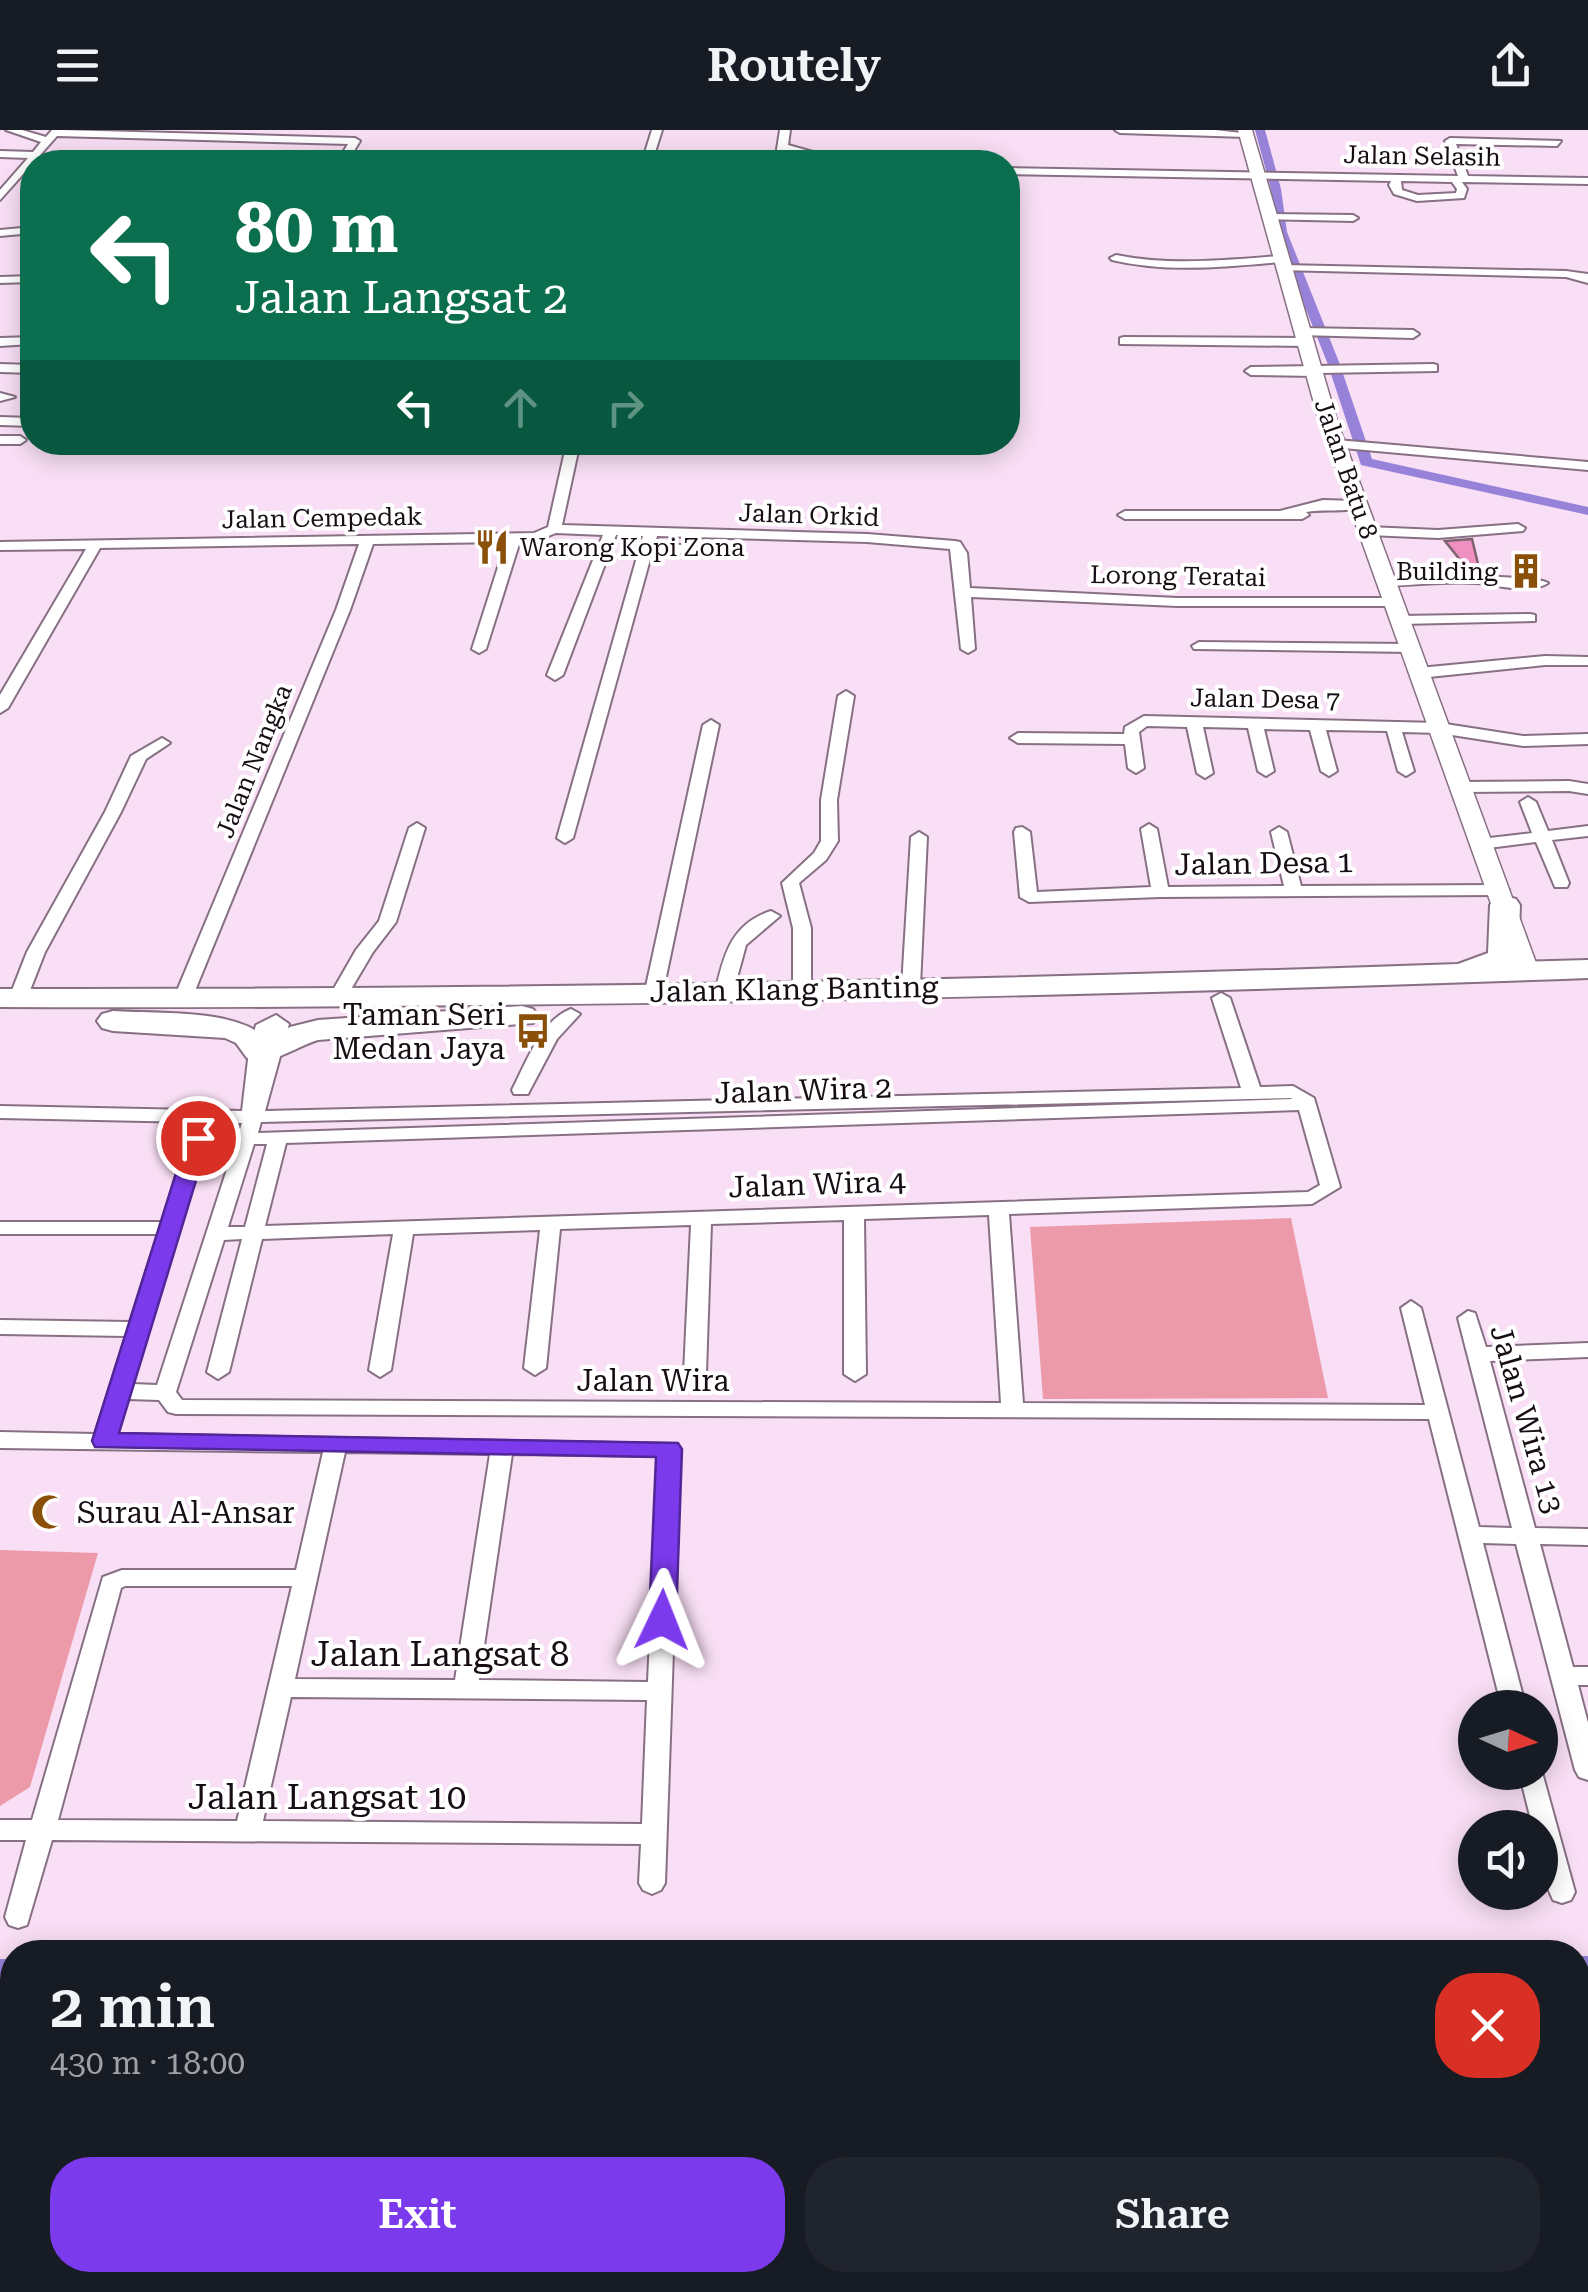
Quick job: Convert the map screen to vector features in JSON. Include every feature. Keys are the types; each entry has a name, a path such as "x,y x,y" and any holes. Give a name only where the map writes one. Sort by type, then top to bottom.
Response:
{"highway":[{"path":"1503,898 1549,958 1588,966"},
{"path":"1306,988 1489,966 1506,952 1503,898"},
{"path":"1306,988 1496,986 1516,981 1527,971 1588,966"},
{"path":"1527,971 1561,984 1588,987"},
{"name":"Jalan Klang Banting","path":"6,1005 183,998 497,996 911,986 1588,987"},
{"name":"Jalan Klang Banting","path":"270,1040 318,1030 528,1015 1221,998 1306,988"},
{"path":"270,1040 301,1007 497,996"},
{"path":"119,1000 258,1007 271,1012 270,1040"},
{"path":"6,1005 65,1019 230,1028 270,1040"}],"street":[{"path":"11,130 53,135 355,142 350,150"},
{"path":"785,130 785,148 793,150"},
{"path":"1120,130 1246,132"},
{"name":"Jalan Batu 8","path":"1246,132 1317,370 1345,445 1363,518 1527,971"},
{"path":"53,135 74,140"},
{"path":"1396,178 1398,192 1417,198 1460,196 1462,189 1450,141 1557,143"},
{"path":"1146,160 1164,160"},
{"path":"1196,160 1258,171"},
{"path":"1553,168 1558,181"},
{"path":"1020,170 1258,171"},
{"name":"Jalan Selasih","path":"1258,171 1283,175 1459,179 1522,186 1588,181"},
{"path":"1272,217 1353,218"},
{"path":"1116,258 1139,263 1578,275 1588,280"},
{"path":"1124,341 1412,334"},
{"path":"1252,371 1433,368"},
{"path":"0,440 20,440"},
{"path":"1345,445 1588,466"},
{"path":"554,529 571,455"},
{"path":"1242,511 1363,518 1438,534 1518,528"},
{"path":"1125,515 1196,520 1300,514"},
{"name":"Jalan Orkid","path":"554,529 612,530 649,540 950,544 960,553 968,650"},
{"name":"Jalan Cempedak","path":"0,546 514,537 543,535 554,529"},
{"path":"555,675 612,530"},
{"path":"479,649 514,537"},
{"name":"Jalan Nangka","path":"183,998 343,610 367,540"},
{"path":"565,838 649,540 714,550"},
{"path":"0,708 96,544"},
{"path":"1386,582 1476,579 1504,584 1540,583"},
{"name":"Lorong Teratai","path":"962,592 1530,618"},
{"path":"1200,646 1410,648"},
{"path":"1419,673 1472,672 1548,659 1588,661"},
{"path":"802,988 802,928 790,883 818,860 830,842 828,814 844,732 846,696"},
{"name":"Jalan Desa 7","path":"1130,739 1131,730 1144,722 1194,722 1439,728 1524,741 1588,739"},
{"path":"1194,722 1205,773"},
{"path":"1255,724 1266,772"},
{"path":"654,992 711,725"},
{"path":"1317,725 1329,771"},
{"path":"1393,727 1406,771"},
{"path":"1018,738 1130,739 1136,768"},
{"path":"6,1005 98,841 139,756 162,743"},
{"path":"1462,792 1508,796 1513,794 1512,786 1588,789"},
{"path":"1528,802 1562,883"},
{"path":"338,998 365,950 387,922 417,828"},
{"path":"1149,828 1160,892"},
{"path":"1481,844 1542,837 1553,832 1588,831"},
{"name":"Jalan Desa 1","path":"1022,832 1029,897 1446,890 1503,898"},
{"path":"1279,832 1294,890"},
{"path":"911,986 919,837"},
{"path":"725,989 737,940 749,927 771,916"},
{"path":"1221,998 1252,1092"},
{"path":"520,1090 550,1037 571,1014"},
{"path":"165,1393 248,1128 270,1040"},
{"path":"0,1112 248,1128 1252,1092 1300,1099"},
{"name":"Jalan Wira 2","path":"248,1128 278,1138 1300,1099"},
{"name":"Jalan Wira 4","path":"216,1234 1320,1196 1330,1187 1300,1099"},
{"path":"104,1441 198,1138"},
{"path":"218,1372 278,1138"},
{"path":"999,1208 1013,1412"},
{"path":"854,1213 856,1374"},
{"path":"695,1373 701,1218"},
{"path":"536,1368 552,1223"},
{"path":"0,1228 170,1228"},
{"path":"380,1370 404,1228"},
{"path":"1411,1308 1509,1690"},
{"name":"Jalan Wira 13","path":"1468,1318 1528,1536 1576,1676 1588,1770"},
{"path":"0,1327 139,1329"},
{"path":"1477,1354 1588,1350"},
{"name":"Jalan Wira","path":"120,1392 165,1393 176,1407 204,1408 1438,1412"},
{"path":"0,1440 669,1449 652,1883"},
{"path":"248,1832 336,1444"},
{"path":"466,1689 502,1447"},
{"path":"1469,1535 1588,1537"},
{"path":"18,1917 111,1583 122,1578 305,1578"},
{"name":"Jalan Langsat 8","path":"280,1688 659,1691"},
{"path":"1535,1790 1562,1892"},
{"name":"Jalan Langsat 10","path":"0,1830 654,1834"}],"shaded area":[{"path":"1291,1218 1328,1398 1043,1399 1030,1227"},
{"path":"0,1550 98,1553 30,1787 0,1806"}],"building":[{"path":"1472,539 1480,572 1469,571 1445,541"}],"waterway":[{"path":"1260,130 1276,189 1281,232 1333,362 1366,462 1588,511"}],"place":[{"name":"Warong Kopi Zona","path":"492,547"},
{"name":"Building","path":"1526,571"},
{"name":"Taman Seri Medan Jaya","path":"533,1031"},
{"name":"Surau Al-Ansar","path":"49,1512"}],"route":[{"path":"198,1138 104,1441 669,1449 662,1620"}]}
